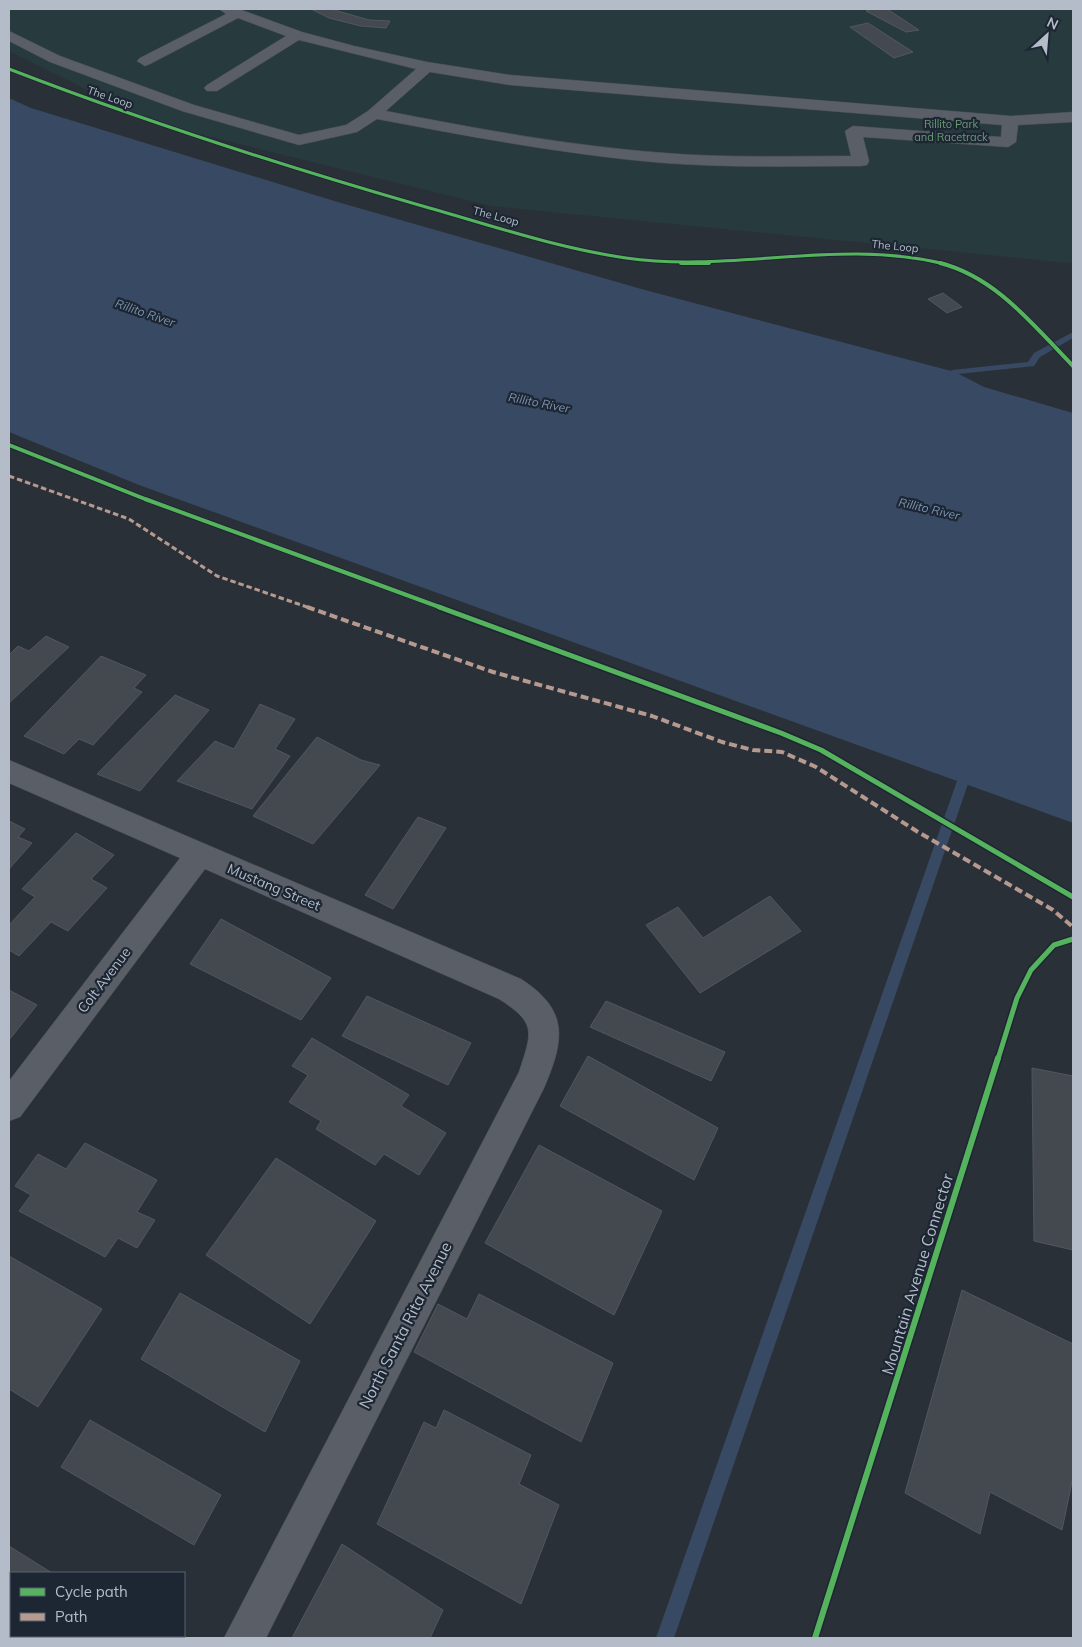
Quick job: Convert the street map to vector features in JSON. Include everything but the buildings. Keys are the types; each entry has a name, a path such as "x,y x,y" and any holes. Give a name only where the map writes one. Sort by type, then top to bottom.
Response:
{"street":[{"path":"146,61 231,11 350,50 427,67 510,80 1011,121 1073,116"},
{"path":"212,88 297,34"},
{"path":"9,35 55,59 188,108 299,140 351,129 374,114 427,67"},
{"path":"374,114 533,143 666,158 780,161 861,161 853,131 1008,142 1011,121"},
{"name":"Mustang Street","path":"9,771 510,990 536,1007"},
{"name":"Colt Avenue","path":"9,1106 199,855"},
{"name":"North Santa Rita Avenue","path":"244,1638 533,1077 542,1047 544,1020 536,1007"}],"green space":[{"name":"Rillito Park and Racetrack","path":"9,9 1073,9 1073,261 1070,263 491,206 154,123 9,51"}],"water":[{"name":"Rillito River","path":"9,98 31,108 341,203 645,290 955,372 984,387 1073,413 1073,823 139,485 9,432"}],"waterway":[{"path":"944,385 955,372 1031,364 1037,355 1073,335"},
{"path":"665,1638 963,781 977,776"}],"marked path":[{"path":"9,476 129,519 217,576 493,672 652,716 722,742 753,750 782,752 816,767 918,832 1053,910 1073,927"}],"cycle path":[{"name":"The Loop","path":"9,69 165,127 271,161 512,232 596,252 652,261 690,263 842,253 880,253 919,257 957,267 987,283 1003,296 1073,366"},
{"path":"9,445 145,499 781,733 821,750 1073,897"},
{"name":"Mountain Avenue Connector","path":"815,1638 1017,998 1031,970 1054,945 1073,939"}]}
